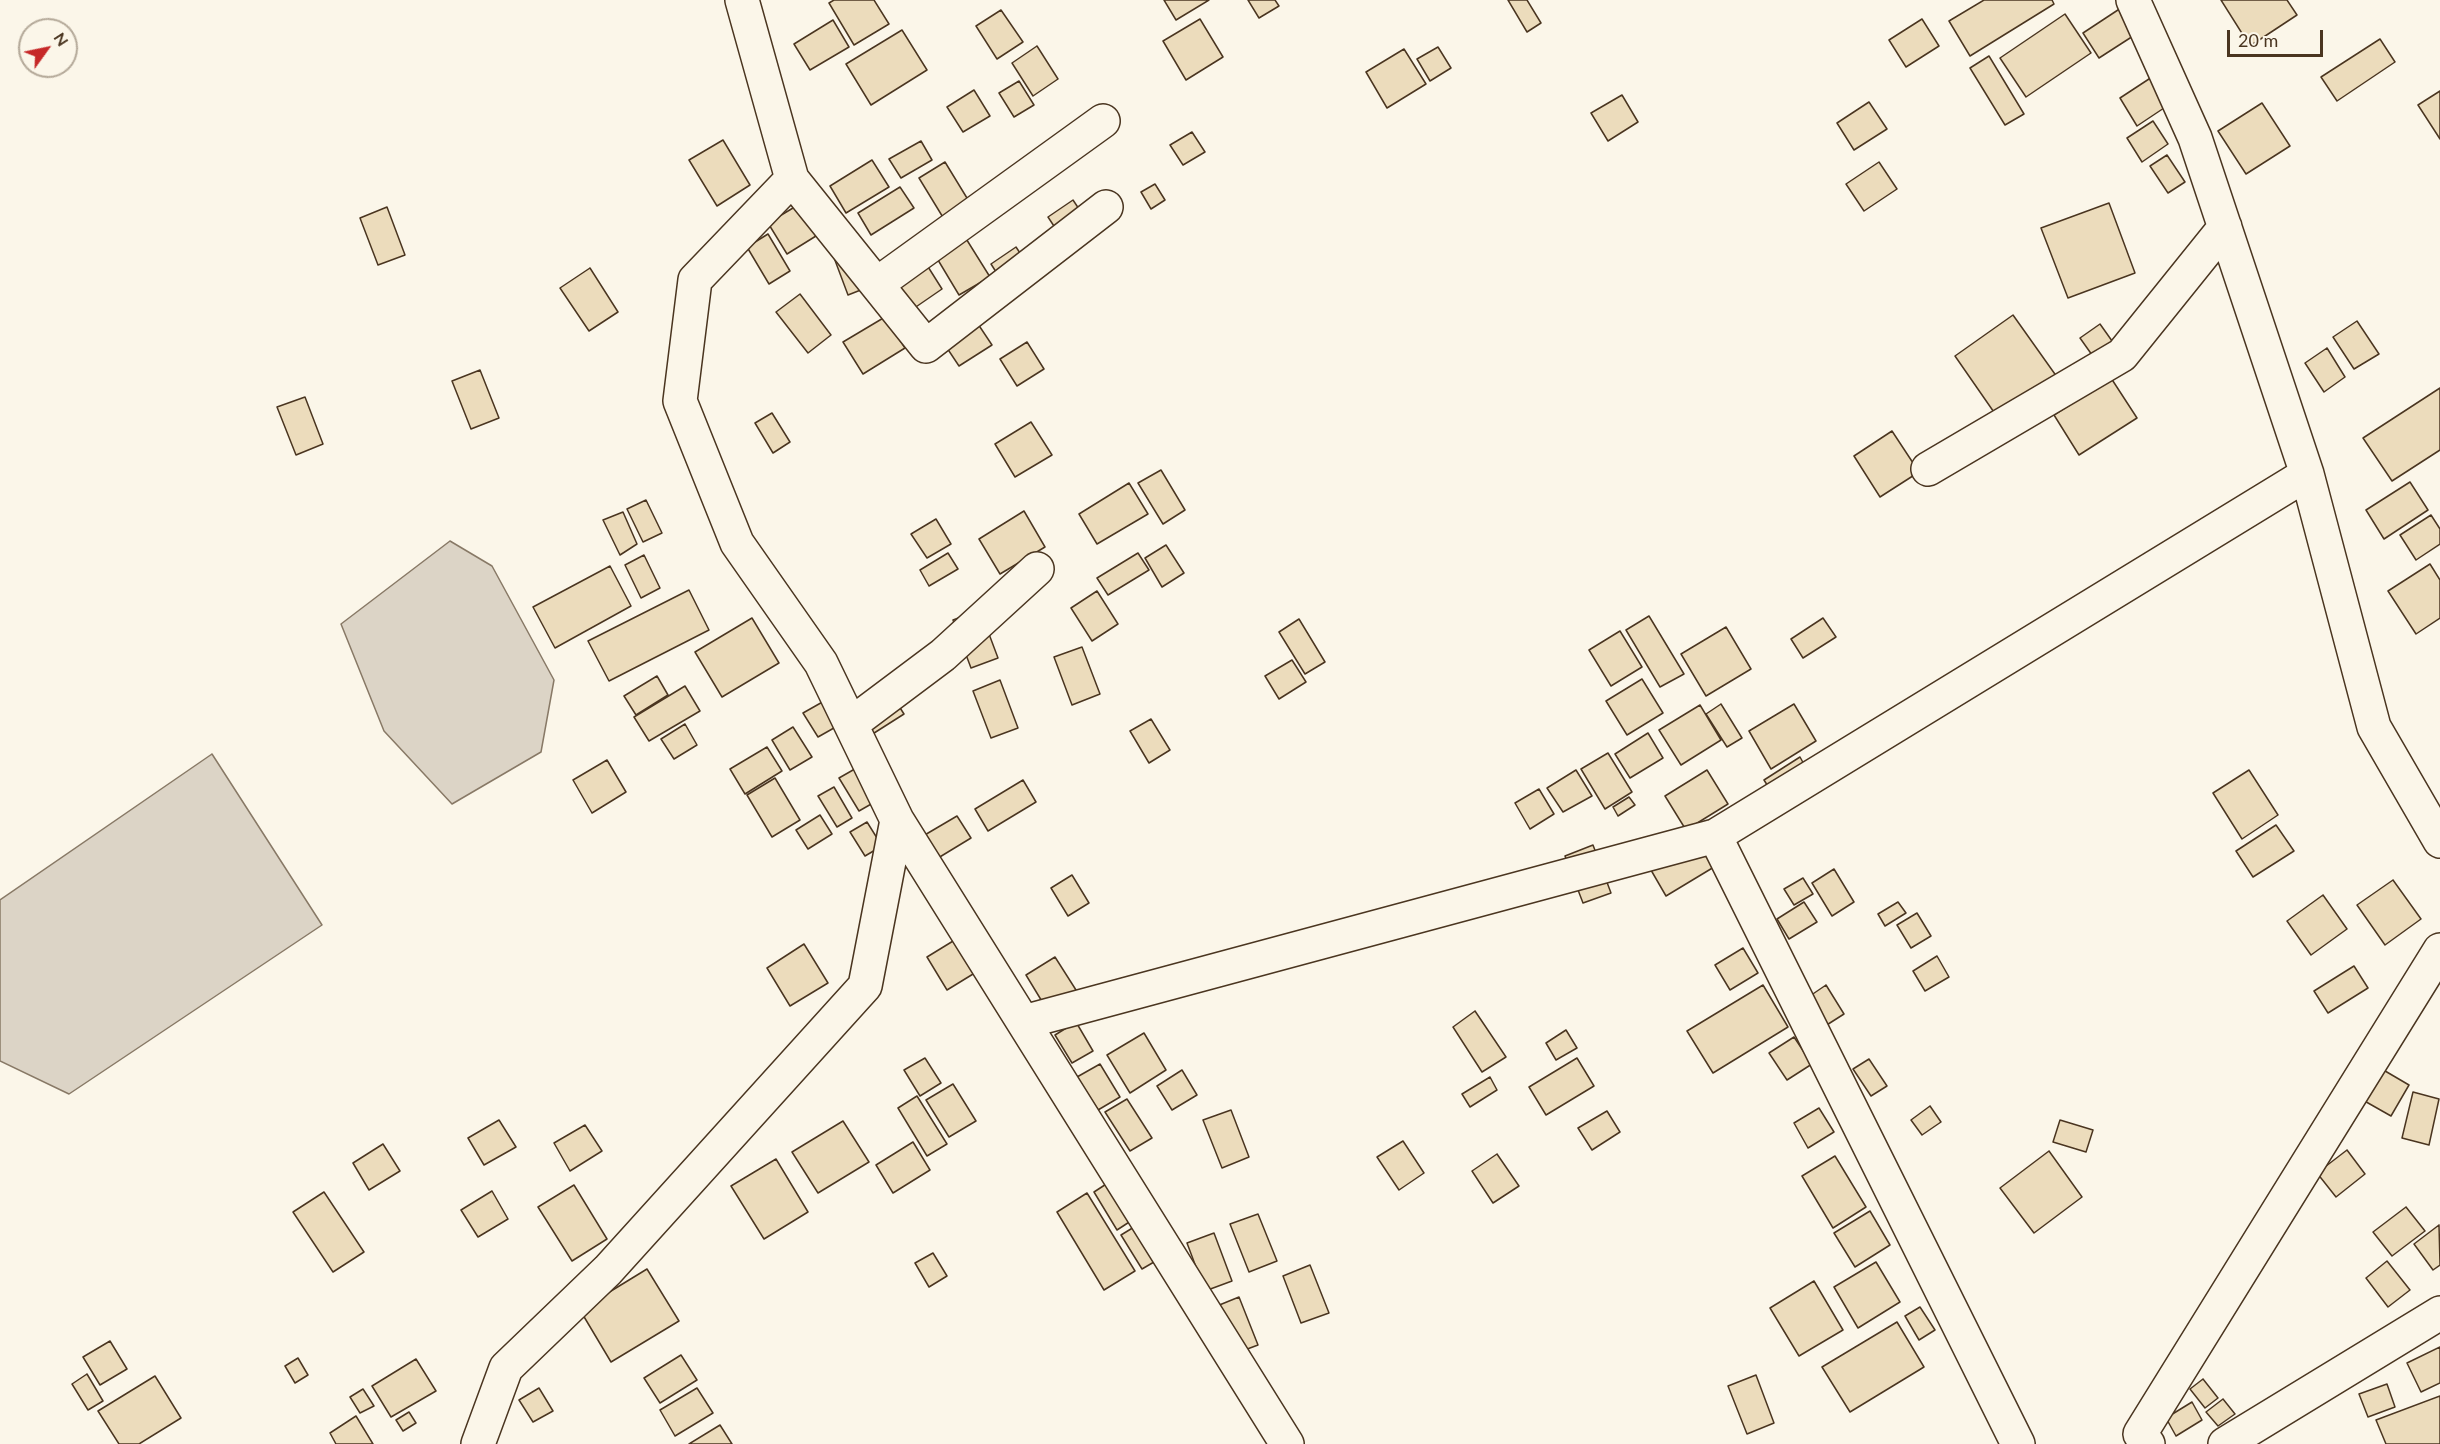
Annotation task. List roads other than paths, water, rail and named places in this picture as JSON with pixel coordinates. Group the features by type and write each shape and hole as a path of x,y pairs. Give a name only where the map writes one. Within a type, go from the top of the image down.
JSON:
{"main road":[{"path":"742,0 792,178 926,346 1106,207"},
{"path":"2133,0 2195,138 2307,474 2374,727 2440,841"},
{"path":"877,284 1103,121"},
{"path":"792,178 695,280 680,401 737,543 821,663 897,820 1287,1444"},
{"path":"1928,468 2122,355 2225,227"},
{"path":"1024,1022 1714,836 2307,474"},
{"path":"851,724 943,655 1037,569"},
{"path":"478,1444 506,1368 608,1270 865,986 897,820"},
{"path":"1714,836 2018,1444"},
{"path":"2148,1444 2139,1434 2440,951"},
{"path":"2225,1444 2440,1312"}]}
